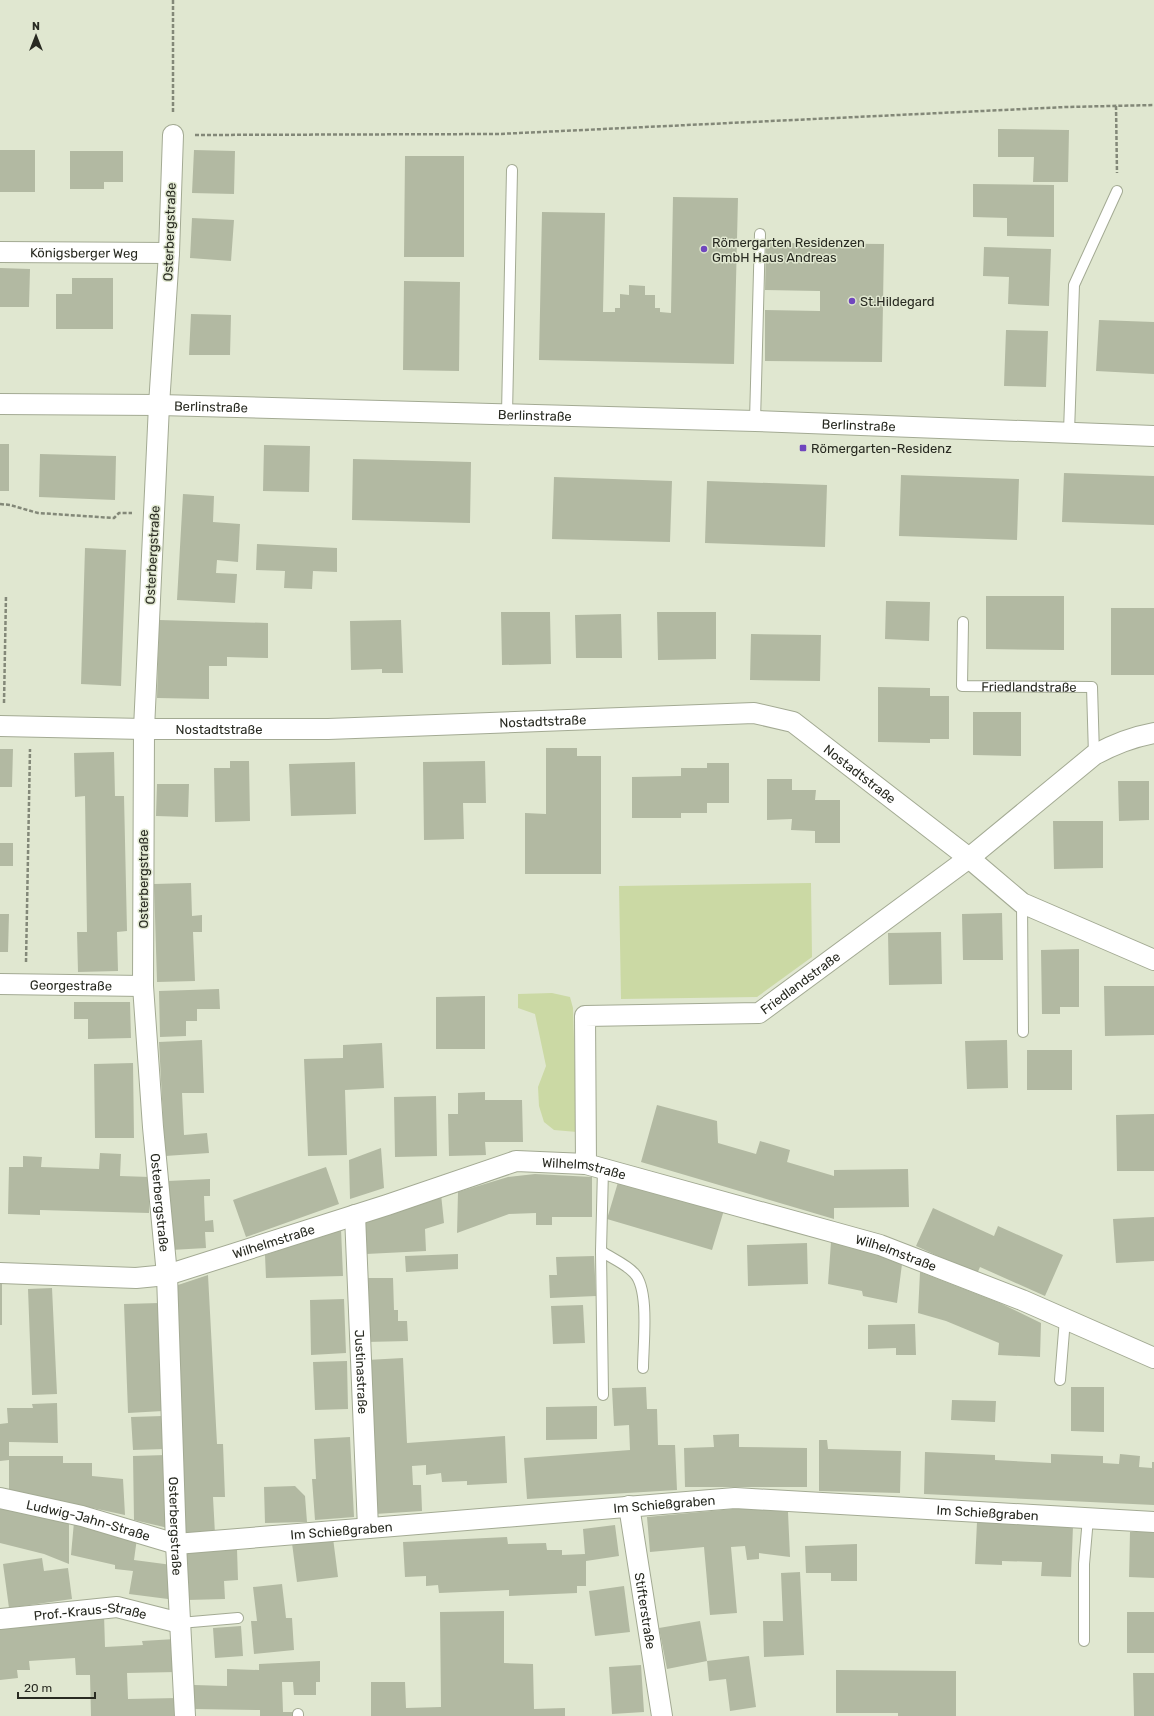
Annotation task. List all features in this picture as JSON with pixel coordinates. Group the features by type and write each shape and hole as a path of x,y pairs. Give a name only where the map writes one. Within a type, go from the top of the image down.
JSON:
{"street":[{"name":"Osterbergstraße","path":"173,135 169,254 159,404 144,729 143,986 153,1127 167,1275 176,1544 185,1716"},
{"name":"Königsberger Weg","path":"0,252 169,254"},
{"name":"Berlinstraße","path":"0,404 159,404 756,421 1154,436"},
{"name":"Nostadtstraße","path":"2,726 144,729 328,729 754,714 793,722 969,858 1022,903 1154,960"},
{"name":"Friedlandstraße","path":"594,1167 585,1016 759,1012 969,858 1094,755 1116,743 1139,735 1154,733"},
{"name":"Georgestraße","path":"0,984 143,986"},
{"name":"Wilhelmstraße","path":"0,1273 136,1278 167,1275 355,1215 516,1161 594,1167 880,1245 1022,1300 1154,1358"},
{"name":"Justinastraße","path":"355,1215 368,1528"},
{"name":"Ludwig-Jahn-Straße","path":"0,1498 82,1516 176,1544"},
{"name":"Im Schießgraben","path":"176,1544 735,1498 1154,1522"},
{"name":"Stifterstraße","path":"629,1506 662,1716"},
{"name":"Prof.-Kraus-Straße","path":"0,1619 118,1607 180,1623"}],"lane":[{"path":"507,414 512,170"},
{"path":"1069,432 1074,285 1117,191"},
{"path":"756,421 760,234"},
{"name":"Friedlandstraße","path":"963,622 962,686 1092,687 1094,755"},
{"path":"1022,903 1023,1032"},
{"path":"594,1167 600,1251 603,1395"},
{"path":"600,1251 634,1273 641,1283 644,1295 643,1368"},
{"path":"1060,1380 1065,1319"},
{"path":"1084,1641 1084,1564 1088,1518"},
{"path":"180,1623 238,1618"}],"path":[{"path":"173,0 173,135 499,134 1154,105"},
{"path":"1116,106 1117,191"},
{"path":"0,504 10,505 38,513 59,515 114,518 119,513 154,514"},
{"path":"2,726 6,595"},
{"path":"25,984 31,727"}],"green space":[{"path":"811,883 812,957 757,997 621,999 619,886"},
{"path":"552,993 570,997 573,1008 577,1132 554,1130 544,1122 539,1106 538,1087 546,1066 535,1014 518,1008 518,994"}],"building":[{"path":"998,129 1069,130 1068,182 1033,182 1034,157 998,157"},
{"path":"0,150 35,150 35,192 0,192"},
{"path":"194,150 235,151 234,194 192,193"},
{"path":"70,151 123,151 123,182 104,182 104,189 70,189"},
{"path":"405,156 464,156 464,257 404,257"},
{"path":"973,184 1054,185 1054,237 1007,236 1007,218 973,217"},
{"name":"Römergarten Residenzen GmbH Haus Andreas","path":"673,197 738,198 734,364 539,360 542,212 605,213 603,312 615,312 615,308 620,308 620,294 629,295 629,285 645,286 645,295 655,295 655,308 660,308 660,312 671,313"},
{"path":"192,218 234,220 231,261 190,258"},
{"name":"St.Hildegard","path":"766,243 884,244 882,362 765,361 765,310 820,311 820,291 765,290"},
{"path":"984,247 1051,249 1049,306 1008,304 1009,277 983,276"},
{"path":"0,268 30,269 29,307 0,307"},
{"path":"72,278 113,278 113,329 56,329 56,294 72,294"},
{"path":"404,281 460,282 459,371 403,370"},
{"path":"191,314 231,315 230,355 189,355"},
{"path":"1099,320 1154,322 1154,374 1096,371"},
{"path":"1006,330 1048,331 1046,387 1004,386"},
{"path":"0,444 9,444 9,491 0,491"},
{"path":"264,445 310,446 309,492 263,491"},
{"path":"40,454 116,456 115,500 39,497"},
{"path":"353,459 471,462 470,523 352,520"},
{"path":"1064,473 1154,476 1154,525 1062,522"},
{"path":"901,475 1019,479 1017,540 899,536"},
{"path":"554,477 672,481 670,542 552,539"},
{"path":"707,481 827,485 825,547 705,543"},
{"path":"183,494 214,496 213,522 240,524 238,562 217,560 216,573 237,574 235,603 177,600"},
{"path":"257,544 337,548 337,572 313,571 312,589 284,588 285,571 256,570"},
{"path":"85,548 126,550 121,686 81,684"},
{"path":"986,596 1064,596 1064,650 986,649"},
{"path":"886,601 930,602 929,641 885,639"},
{"path":"1111,608 1154,608 1154,675 1111,675"},
{"path":"501,612 550,612 551,664 502,665"},
{"path":"657,612 716,612 716,659 658,660"},
{"path":"621,614 622,658 576,658 575,615"},
{"path":"159,620 268,623 268,658 227,657 227,666 209,666 209,699 157,698"},
{"path":"401,620 403,673 382,673 382,669 351,670 350,621"},
{"path":"751,634 821,635 820,681 750,680"},
{"path":"878,687 930,688 930,696 949,696 949,739 930,739 930,743 878,742"},
{"path":"973,712 1021,712 1021,756 973,755"},
{"path":"546,748 577,748 577,756 601,756 601,874 525,874 525,813 546,814"},
{"path":"0,749 13,749 12,787 0,787"},
{"path":"114,752 115,796 124,796 127,931 117,932 118,971 78,972 77,932 87,932 85,796 75,797 74,753"},
{"path":"230,761 249,761 250,821 215,822 214,768 230,768"},
{"path":"485,761 486,803 463,803 464,839 424,840 423,762"},
{"path":"355,762 356,814 291,816 289,764"},
{"path":"707,763 729,763 729,803 707,803 707,813 681,813 681,818 632,818 632,777 681,776 681,768 707,768"},
{"path":"767,779 792,779 792,790 816,790 815,800 840,800 840,843 815,843 815,831 791,830 792,819 767,820"},
{"path":"1118,781 1149,781 1149,820 1119,821"},
{"path":"157,784 189,784 188,817 156,816"},
{"path":"1053,821 1103,821 1103,868 1054,869"},
{"path":"0,843 13,843 13,866 0,866"},
{"path":"191,883 192,916 202,915 202,932 193,932 195,981 157,982 154,884"},
{"path":"1002,913 1003,960 963,960 962,914"},
{"path":"0,914 9,914 8,952 0,952"},
{"path":"941,932 942,984 889,985 888,933"},
{"path":"1079,949 1079,1007 1060,1007 1060,1014 1042,1014 1041,950"},
{"path":"1104,986 1154,986 1154,1035 1105,1036"},
{"path":"219,989 220,1009 197,1009 197,1021 186,1021 186,1036 160,1037 159,991"},
{"path":"485,996 485,1049 436,1049 436,997"},
{"path":"74,1002 130,1002 131,1038 88,1039 88,1019 74,1019"},
{"path":"202,1040 204,1093 182,1093 184,1135 207,1133 209,1153 165,1156 159,1042"},
{"path":"1007,1040 1008,1088 967,1089 965,1041"},
{"path":"382,1043 384,1088 345,1090 347,1155 308,1156 304,1059 343,1058 343,1045"},
{"path":"1027,1050 1072,1050 1072,1090 1027,1090"},
{"path":"133,1063 134,1138 95,1138 94,1064"},
{"path":"485,1092 485,1100 522,1100 523,1142 485,1142 486,1155 449,1156 448,1114 458,1114 458,1093"},
{"path":"436,1096 437,1156 395,1157 394,1097"},
{"path":"657,1105 717,1121 718,1143 756,1154 760,1141 790,1150 787,1162 834,1176 834,1170 908,1169 909,1207 834,1208 834,1219 641,1162"},
{"path":"1154,1114 1154,1171 1117,1171 1116,1115"},
{"path":"381,1148 384,1188 350,1199 349,1160"},
{"path":"100,1153 121,1154 120,1176 150,1177 149,1213 40,1210 40,1215 8,1214 9,1167 23,1167 23,1156 42,1157 41,1167 99,1169"},
{"path":"326,1167 339,1204 246,1237 233,1200"},
{"path":"535,1174 592,1177 592,1217 552,1217 552,1225 536,1225 536,1213 509,1214 457,1233 458,1192 508,1177"},
{"path":"210,1179 210,1196 204,1196 205,1221 213,1220 214,1232 205,1232 206,1248 171,1250 168,1181"},
{"path":"619,1179 724,1210 712,1250 607,1219"},
{"path":"441,1194 444,1223 425,1229 426,1251 366,1254 364,1221"},
{"path":"933,1208 994,1236 998,1226 1063,1255 1045,1296 980,1267 977,1274 916,1246"},
{"path":"1154,1217 1154,1261 1116,1263 1113,1219"},
{"path":"341,1229 343,1276 266,1278 265,1255"},
{"path":"831,1242 863,1250 902,1264 897,1303 863,1296 862,1291 828,1284"},
{"path":"807,1243 808,1284 748,1286 747,1245"},
{"path":"458,1254 458,1269 406,1272 405,1256"},
{"path":"594,1256 596,1296 550,1298 549,1275 557,1275 556,1257"},
{"path":"920,1272 1000,1303 1041,1323 1040,1357 998,1355 999,1343 946,1321 918,1313"},
{"path":"208,1275 217,1444 223,1444 225,1497 213,1497 215,1534 186,1535 175,1286"},
{"path":"365,1278 393,1278 394,1310 398,1310 398,1321 407,1321 408,1341 366,1342"},
{"path":"0,1284 2,1284 2,1325 0,1325"},
{"path":"52,1288 57,1394 32,1395 28,1289"},
{"path":"344,1299 346,1353 311,1355 310,1300"},
{"path":"159,1303 163,1411 128,1413 124,1304"},
{"path":"583,1305 585,1343 553,1344 551,1306"},
{"path":"915,1324 916,1355 896,1355 896,1348 868,1349 868,1325"},
{"path":"403,1358 407,1443 505,1436 507,1483 467,1485 467,1481 442,1482 441,1473 426,1475 426,1465 412,1466 413,1485 421,1485 422,1511 375,1514 367,1360"},
{"path":"347,1361 348,1409 315,1410 313,1362"},
{"path":"646,1387 647,1409 657,1409 658,1445 675,1445 677,1490 527,1499 524,1458 630,1450 629,1425 614,1426 612,1388"},
{"path":"1071,1387 1104,1387 1104,1432 1071,1431"},
{"path":"952,1400 996,1401 995,1422 951,1420"},
{"path":"57,1403 58,1443 9,1442 9,1456 63,1456 63,1463 92,1463 92,1476 123,1479 125,1515 9,1490 9,1460 0,1461 0,1424 8,1423 7,1408 33,1408 32,1404"},
{"path":"597,1406 597,1439 546,1440 546,1407"},
{"path":"163,1416 165,1449 133,1450 131,1417"},
{"path":"739,1434 739,1447 807,1448 807,1487 685,1487 684,1448 714,1447 713,1435"},
{"path":"350,1437 354,1517 315,1520 312,1479 316,1479 314,1439"},
{"path":"819,1440 827,1440 828,1449 901,1451 900,1493 819,1491"},
{"path":"925,1452 995,1455 995,1460 1051,1463 1051,1454 1103,1456 1103,1463 1119,1464 1120,1454 1140,1456 1139,1467 1152,1468 1152,1462 1154,1462 1154,1505 924,1494"},
{"path":"166,1455 168,1528 134,1520 133,1456"},
{"path":"295,1486 305,1496 307,1522 265,1523 264,1487"},
{"path":"0,1507 69,1523 69,1564 44,1554 0,1543"},
{"path":"754,1507 788,1512 790,1557 759,1553 759,1559 747,1560 745,1546 731,1547 737,1613 710,1615 704,1547 650,1552 647,1517"},
{"path":"74,1522 137,1538 134,1560 172,1565 168,1599 129,1594 133,1571 115,1569 115,1565 71,1555"},
{"path":"977,1522 1073,1526 1071,1577 1041,1576 1042,1562 1002,1561 1002,1565 975,1564"},
{"path":"615,1525 619,1556 586,1561 586,1586 577,1586 577,1593 509,1596 509,1590 439,1593 438,1585 426,1586 426,1576 405,1577 403,1542 507,1537 508,1544 546,1543 547,1550 562,1550 562,1555 585,1554 583,1529"},
{"path":"1130,1532 1154,1532 1154,1578 1129,1577"},
{"path":"333,1538 338,1577 297,1582 292,1543"},
{"path":"857,1544 857,1581 831,1581 831,1573 806,1573 805,1546"},
{"path":"237,1549 238,1580 224,1581 225,1599 187,1600 186,1551"},
{"path":"42,1558 44,1571 68,1568 72,1599 9,1608 3,1564"},
{"path":"800,1572 804,1655 764,1657 763,1621 783,1621 781,1573"},
{"path":"282,1584 286,1618 292,1618 294,1650 254,1654 251,1621 257,1621 253,1587"},
{"path":"624,1586 630,1632 595,1636 589,1591"},
{"path":"504,1611 504,1663 533,1664 534,1709 565,1708 565,1716 371,1716 371,1682 405,1682 406,1708 441,1707 440,1612"},
{"path":"1127,1612 1154,1612 1154,1653 1127,1653"},
{"path":"104,1614 105,1647 143,1645 142,1641 175,1639 177,1672 127,1673 128,1699 178,1698 178,1716 91,1716 90,1675 76,1675 75,1658 29,1661 30,1670 17,1670 18,1678 0,1680 0,1629"},
{"path":"700,1621 707,1661 667,1669 659,1628"},
{"path":"241,1626 243,1656 215,1658 213,1628"},
{"path":"749,1656 756,1707 730,1711 726,1679 709,1681 707,1661"},
{"path":"320,1661 320,1682 316,1682 316,1695 294,1695 293,1682 282,1682 283,1712 294,1712 294,1716 260,1716 260,1710 194,1709 194,1685 227,1686 227,1669 259,1670 259,1664"},
{"path":"641,1665 644,1712 612,1714 609,1667"},
{"path":"836,1670 956,1671 956,1716 898,1716 898,1713 836,1713"},
{"path":"1133,1673 1154,1673 1154,1716 1134,1716"}],"place":[{"name":"Römergarten Residenzen GmbH Haus Andreas","path":"704,249"},
{"name":"St.Hildegard","path":"852,301"},
{"name":"Römergarten-Residenz","path":"803,448"}]}
